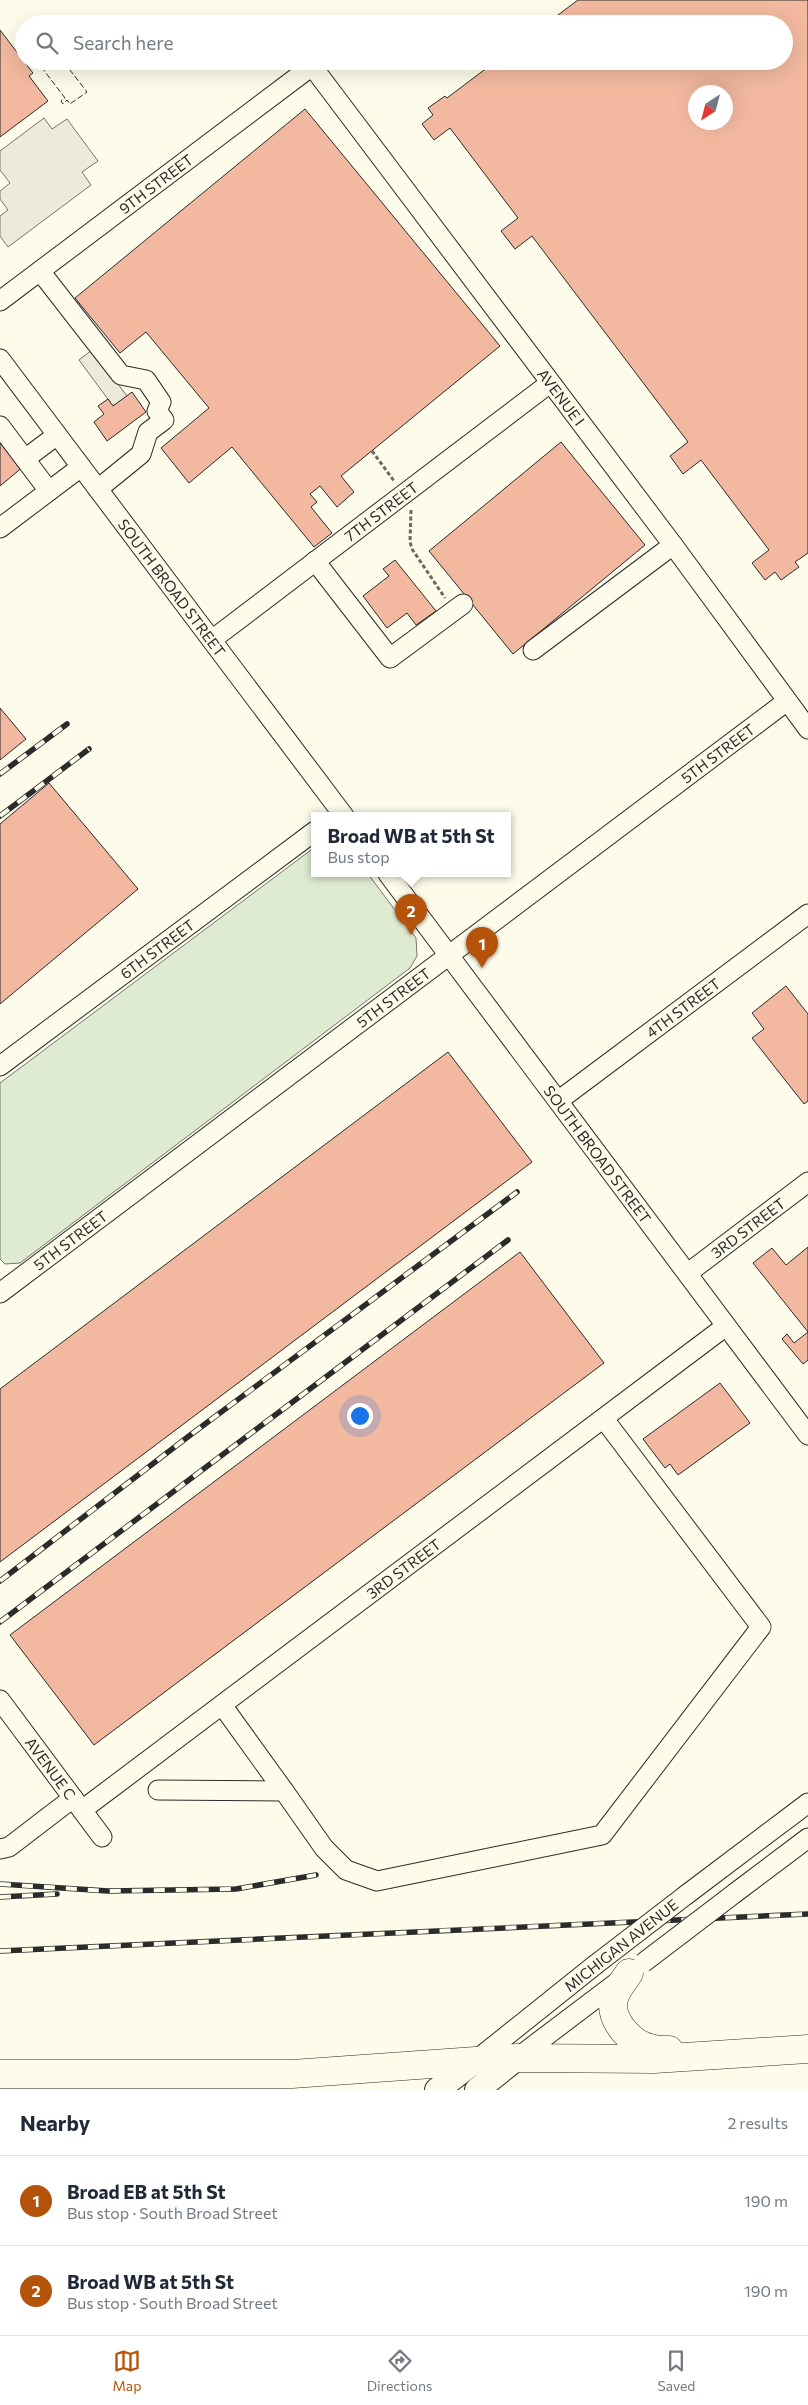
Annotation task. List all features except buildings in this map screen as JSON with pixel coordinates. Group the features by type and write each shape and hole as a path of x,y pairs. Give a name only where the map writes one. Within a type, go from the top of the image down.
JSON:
{"highway":[{"path":"636,1968 618,1989 613,2004 617,2020 624,2032 635,2042 650,2048 673,2050 808,2040"},
{"path":"0,2074 292,2074 517,2058 654,2059 808,2048"}],"main road":[{"name":"MICHIGAN AVENUE","path":"477,2090 517,2058"},
{"name":"MICHIGAN AVENUE","path":"437,2090 476,2061"}],"street":[{"name":"9TH STREET","path":"0,301 307,70"},
{"name":"AVENUE I","path":"315,70 673,545 808,729"},
{"path":"40,271 121,375 146,380 162,402 157,411 164,420 148,432 141,454 98,489"},
{"name":"SOUTH BROAD STREET","path":"0,359 213,639 338,812"},
{"name":"7TH STREET","path":"213,639 550,383"},
{"path":"0,426 49,491"},
{"path":"24,459 57,435"},
{"path":"0,528 81,467"},
{"path":"533,650 673,545"},
{"path":"315,561 390,658 459,608"},
{"name":"5TH STREET","path":"3,1284 449,954 787,700"},
{"name":"6TH STREET","path":"0,1066 311,834"},
{"name":"SOUTH BROAD STREET","path":"390,877 808,1435"},
{"name":"4TH STREET","path":"558,1101 808,914"},
{"name":"3RD STREET","path":"688,1273 808,1182"},
{"name":"3RD STREET","path":"0,1849 9,1847 78,1804 222,1705 726,1326"},
{"path":"222,1705 324,1848 346,1870 358,1876 377,1881 602,1835 761,1627 604,1419"},
{"name":"AVENUE C","path":"0,1700 102,1837"},
{"path":"158,1790 284,1791"},
{"name":"MICHIGAN AVENUE","path":"476,2061 595,1965 808,1803"},
{"name":"MICHIGAN AVENUE","path":"517,2058 808,1838"}],"path":[{"path":"372,451 402,495 412,514 410,542 412,549 459,608"}],"green space":[{"path":"311,850 311,877 370,877 416,938 417,956 410,968 20,1263 5,1264 0,1259 0,1083"}],"shaded area":[{"path":"44,118 52,129 67,119 98,161 82,172 91,185 8,247 0,236 0,216 8,210 0,199 0,191 10,183 0,170 0,151"},
{"path":"92,350 127,396 113,406 79,360"}],"railway":[{"path":"0,774 67,724"},
{"path":"0,816 89,749"},
{"path":"0,1581 189,1436 517,1192"},
{"path":"0,1622 508,1240"},
{"path":"0,1884 108,1891 236,1889 316,1875"},
{"path":"0,1897 57,1894"},
{"path":"0,1951 808,1914"}],"fence":[{"path":"44,70 65,98 61,101 63,104 67,100 70,104 87,92 70,70"}],"place":[{"name":"Broad WB at 5th St","path":"411,935"},
{"name":"Broad EB at 5th St","path":"482,968"}]}
